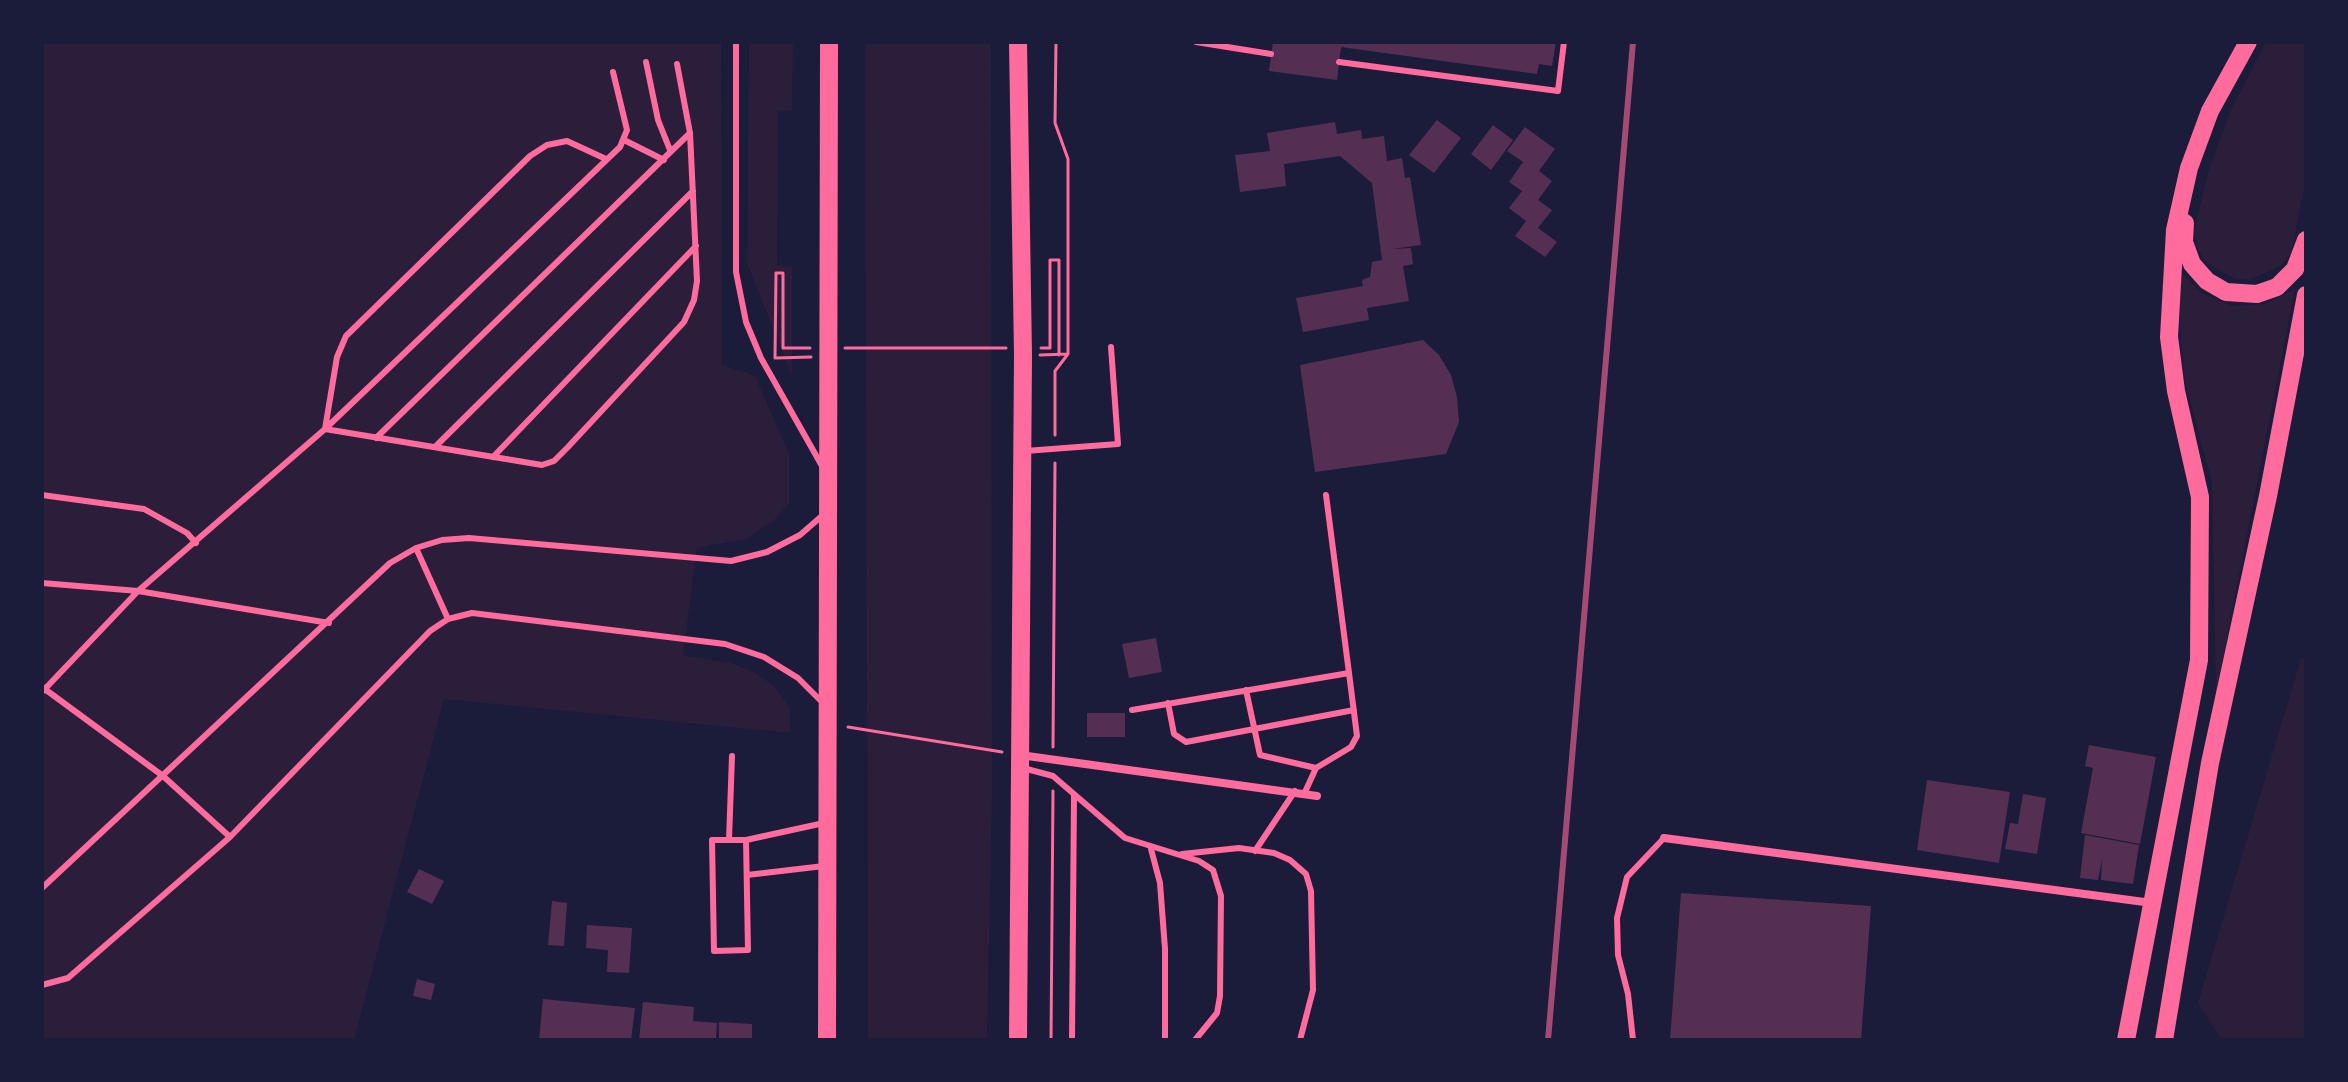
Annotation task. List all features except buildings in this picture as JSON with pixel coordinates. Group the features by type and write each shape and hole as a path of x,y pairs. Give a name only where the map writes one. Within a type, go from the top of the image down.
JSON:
{"main road":[{"path":"827,1040 828,477 821,352 829,42"},
{"path":"1018,42 1025,351 1018,1040"},
{"path":"2126,1040 2199,660 2202,605 2200,497 2176,391 2169,337 2175,230 2189,168 2210,111 2248,42"},
{"path":"2255,42 2219,114 2203,158 2184,229 2184,242 2192,264 2207,281 2226,292 2247,294 2267,291 2287,279 2295,269 2306,240"},
{"path":"2164,1040 2210,763 2268,496 2306,295"}],"street":[{"path":"1019,761 1053,759 1317,796"},
{"path":"1664,838 2153,903"}],"lane":[{"path":"736,42 736,272 746,322 761,358 828,477"},
{"path":"1196,42 1271,54"},
{"path":"1339,62 1558,91 1564,42"},
{"path":"646,62 658,120 670,150"},
{"path":"325,429 542,465 554,461 568,447 684,322 697,281 690,133 677,64"},
{"path":"230,837 163,776 43,689 138,591 325,429 624,140 627,130 613,72"},
{"path":"376,438 690,133"},
{"path":"624,140 664,160"},
{"path":"325,429 337,357 346,336 530,156 547,145 567,141 606,159"},
{"path":"435,447 693,191"},
{"path":"493,457 696,246"},
{"path":"1022,452 1118,444 1111,347"},
{"path":"42,495 144,509 187,533 196,543"},
{"path":"1255,851 1316,768 1351,747 1357,736 1326,495"},
{"path":"42,888 390,563 416,548 442,540 469,538 731,561 767,552 800,535 828,511"},
{"path":"416,548 448,619"},
{"path":"42,583 138,591 329,623"},
{"path":"42,985 68,978 230,837 430,631 448,619 472,613 725,644 764,657 798,678 828,716"},
{"path":"1132,710 1349,673"},
{"path":"1246,690 1260,755 1316,768"},
{"path":"1168,703 1174,734 1186,742 1354,710"},
{"path":"729,840 732,756"},
{"path":"1019,761 1053,776 1125,838 1151,849 1199,861 1213,870 1221,896 1217,1013 1195,1040"},
{"path":"1072,1040 1074,796"},
{"path":"746,840 748,950 714,951 712,840 746,840 828,823"},
{"path":"1633,1040 1628,994 1618,955 1617,918 1627,877 1664,838"},
{"path":"1176,855 1239,848 1290,860 1306,874 1311,891 1313,990 1300,1040"},
{"path":"1151,849 1160,883 1165,949 1165,1040"},
{"path":"747,875 828,866"}],"path":[{"path":"1053,759 1055,371 1068,354 1068,159 1055,123 1056,42"},
{"path":"1025,351 1050,348 1050,260 1059,260 1059,355"},
{"path":"776,273 783,273 783,348 821,352 775,358 776,273"},
{"path":"846,348 1068,354"},
{"path":"828,716 1019,761"},
{"path":"1051,1040 1053,776"}],"shaded area":[{"path":"42,42 721,42 722,365 755,376 789,454 789,504 774,520 747,539 697,548 683,655 731,663 754,672 773,685 790,708 790,733 444,699 354,1040 42,1040"},
{"path":"749,42 793,42 792,110 778,112 777,265 792,267 792,376 747,263"},
{"path":"865,42 991,42 992,792 987,1040 868,1040"},
{"path":"2266,42 2306,42 2306,178 2291,253 2280,266 2250,280 2234,278 2206,263 2197,247 2194,231 2208,172 2230,112"},
{"path":"2180,270 2201,293 2233,306 2265,304 2295,289 2216,693 2212,482 2185,382 2180,327"},
{"path":"2301,658 2306,659 2306,1040 2222,1040 2198,1003"}],"railway":[{"path":"1548,1040 1633,42"}]}
